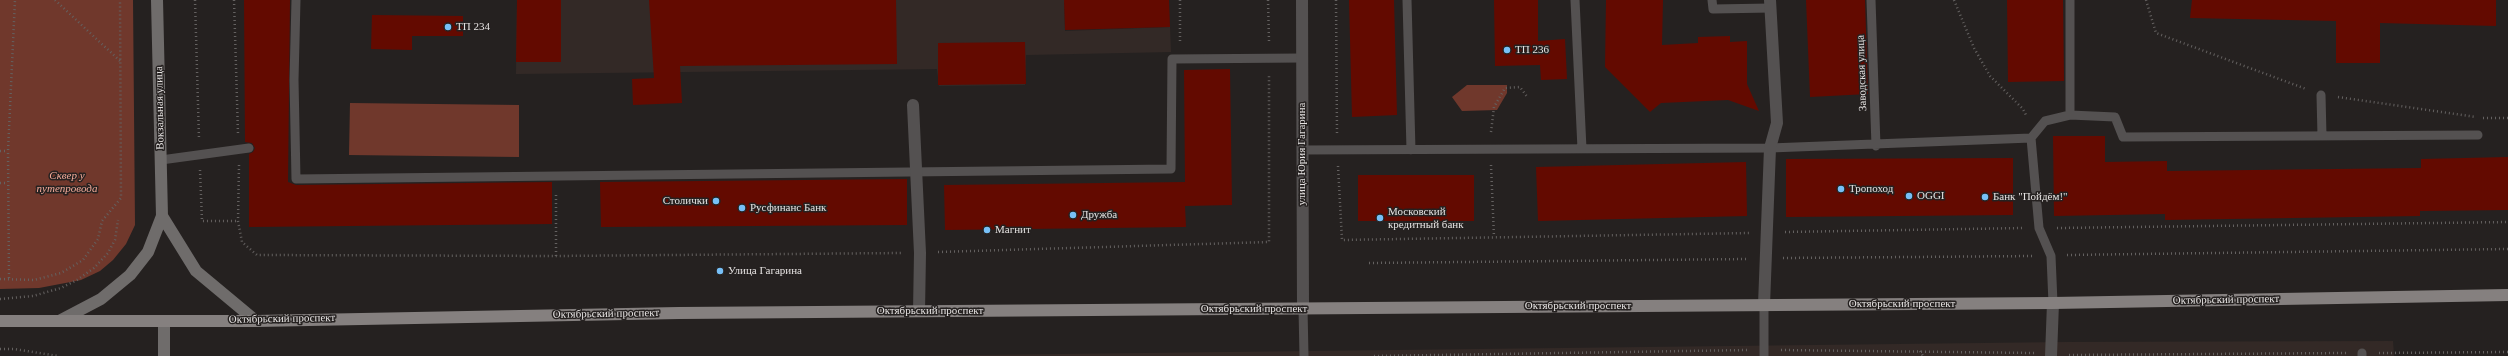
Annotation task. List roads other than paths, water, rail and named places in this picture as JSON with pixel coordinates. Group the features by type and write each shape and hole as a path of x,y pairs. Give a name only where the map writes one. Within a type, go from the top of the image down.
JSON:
{"main road":[{"name":"Вокзальная улица","path":"61,320 101,299 130,275 148,252 162,216 157,0"},
{"path":"162,216 196,271 256,320"},
{"name":"Октябрьский проспект","path":"0,321 256,320 919,311 2053,303 2508,296"},
{"path":"164,321 164,356"}],"street":[{"name":"улица Юрия Гагарина","path":"1302,0 1303,308"},
{"path":"1764,305 1770,148 1777,123 1771,4"},
{"path":"913,105 920,253 919,311"},
{"path":"2051,355 2053,303"}],"lane":[{"path":"296,0 296,179 1171,169 1172,58 1302,58"},
{"path":"1407,0 1411,150"},
{"path":"1575,0 1582,149"},
{"path":"1712,0 1712,9 1771,4"},
{"name":"Заводская улица","path":"1871,0 1876,146"},
{"path":"2070,0 2070,116"},
{"path":"2321,95 2322,136"},
{"path":"2053,303 2051,256 2039,228 2033,135 2045,121 2070,116 2115,117 2123,137 2478,135"},
{"path":"1302,150 1770,148 1876,146 2033,135"},
{"path":"161,160 249,148"},
{"path":"288,148 296,158"},
{"path":"1764,305 1764,353"},
{"path":"1303,308 1304,356"}],"place":[{"name":"ТП 234","path":"448,27"},
{"name":"ТП 236","path":"1507,50"},
{"name":"Тропоход","path":"1841,189"},
{"name":"OGGI","path":"1909,196"},
{"name":"Банк \"Пойдём!\"","path":"1985,197"},
{"name":"Столички","path":"716,201"},
{"name":"Русфинанс Банк","path":"742,208"},
{"name":"Дружба","path":"1073,215"},
{"name":"Московский кредитный банк","path":"1380,218"},
{"name":"Магнит","path":"987,230"},
{"name":"Улица Гагарина","path":"720,271"}],"park label":[{"name":"Сквер у путепровода","path":"67,182"}]}
